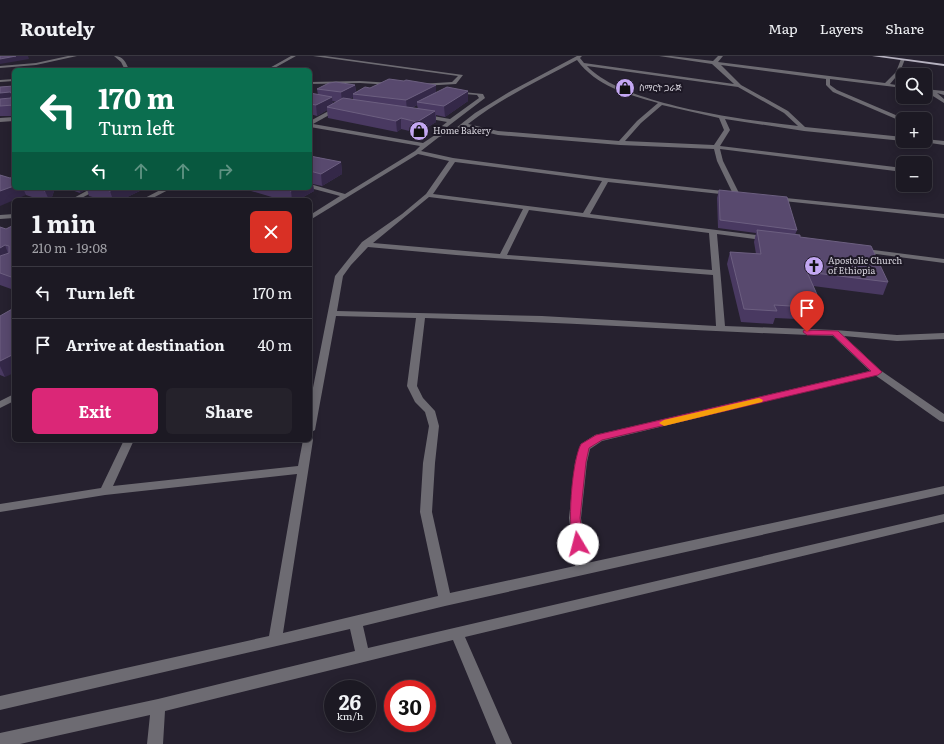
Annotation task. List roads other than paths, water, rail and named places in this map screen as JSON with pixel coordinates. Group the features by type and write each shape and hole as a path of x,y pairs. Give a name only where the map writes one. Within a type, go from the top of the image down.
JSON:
{"main road":[{"path":"874,56 944,61"},
{"path":"903,58 944,65"}],"street":[{"path":"0,67 36,64 75,56"},
{"path":"116,56 123,60 126,68"},
{"path":"272,68 294,56"},
{"path":"315,56 461,75 454,83 415,85"},
{"path":"661,56 896,86"},
{"path":"714,63 720,56"},
{"path":"312,217 416,152 424,145 445,133 458,129 477,114 513,92 579,57 582,64 597,78 621,90 660,103 721,116 804,129 896,138"},
{"path":"886,85 898,72 903,58"},
{"path":"714,63 739,86 786,112 804,129"},
{"path":"582,64 739,86"},
{"path":"828,77 828,85 835,91 896,117"},
{"path":"0,81 12,80"},
{"path":"312,83 360,82 401,84"},
{"path":"445,133 442,129 450,121 482,98 481,95 478,94 449,92"},
{"path":"932,92 944,93"},
{"path":"932,94 944,101"},
{"path":"620,143 639,122 660,103"},
{"path":"312,123 343,106 330,104"},
{"path":"415,115 450,121"},
{"path":"721,116 727,130 716,147 720,161 737,194"},
{"path":"0,120 12,119"},
{"path":"312,124 424,145"},
{"path":"464,125 498,133 620,143 716,147 896,169"},
{"path":"932,142 944,143"},
{"path":"416,152 453,160 606,180 744,195"},
{"path":"312,419 339,276 348,261 365,244 428,195 453,160"},
{"path":"586,216 606,180"},
{"path":"312,187 346,196"},
{"path":"77,198 93,190"},
{"path":"148,198 165,190"},
{"path":"428,195 774,240"},
{"path":"766,198 944,216"},
{"path":"503,256 527,208"},
{"path":"0,217 12,216"},
{"path":"712,233 721,330"},
{"path":"365,244 716,273"},
{"path":"850,249 944,261"},
{"path":"331,312 542,320 721,330 835,333 897,338 944,336"},
{"path":"421,316 412,386 419,400 430,411 434,426 429,463 426,512 445,600"},
{"path":"835,333 878,372 944,419"},
{"path":"582,570 575,518 581,462 585,447 599,438 878,372"},
{"path":"0,405 12,398"},
{"path":"105,491 128,442"},
{"path":"276,641 308,442"},
{"path":"0,508 105,491 303,469"},
{"path":"0,703 276,641 445,600 944,490"},
{"path":"0,741 158,706 363,655 944,518"},
{"path":"355,622 363,655"},
{"path":"457,633 471,668 491,708 504,744"},
{"path":"156,744 158,706"}],"place":[{"name":"ስማርት ጋራጅ","path":"625,88"},
{"name":"Home Bakery","path":"419,131"},
{"name":"Apostolic Church of Ethiopia","path":"814,266"}]}
